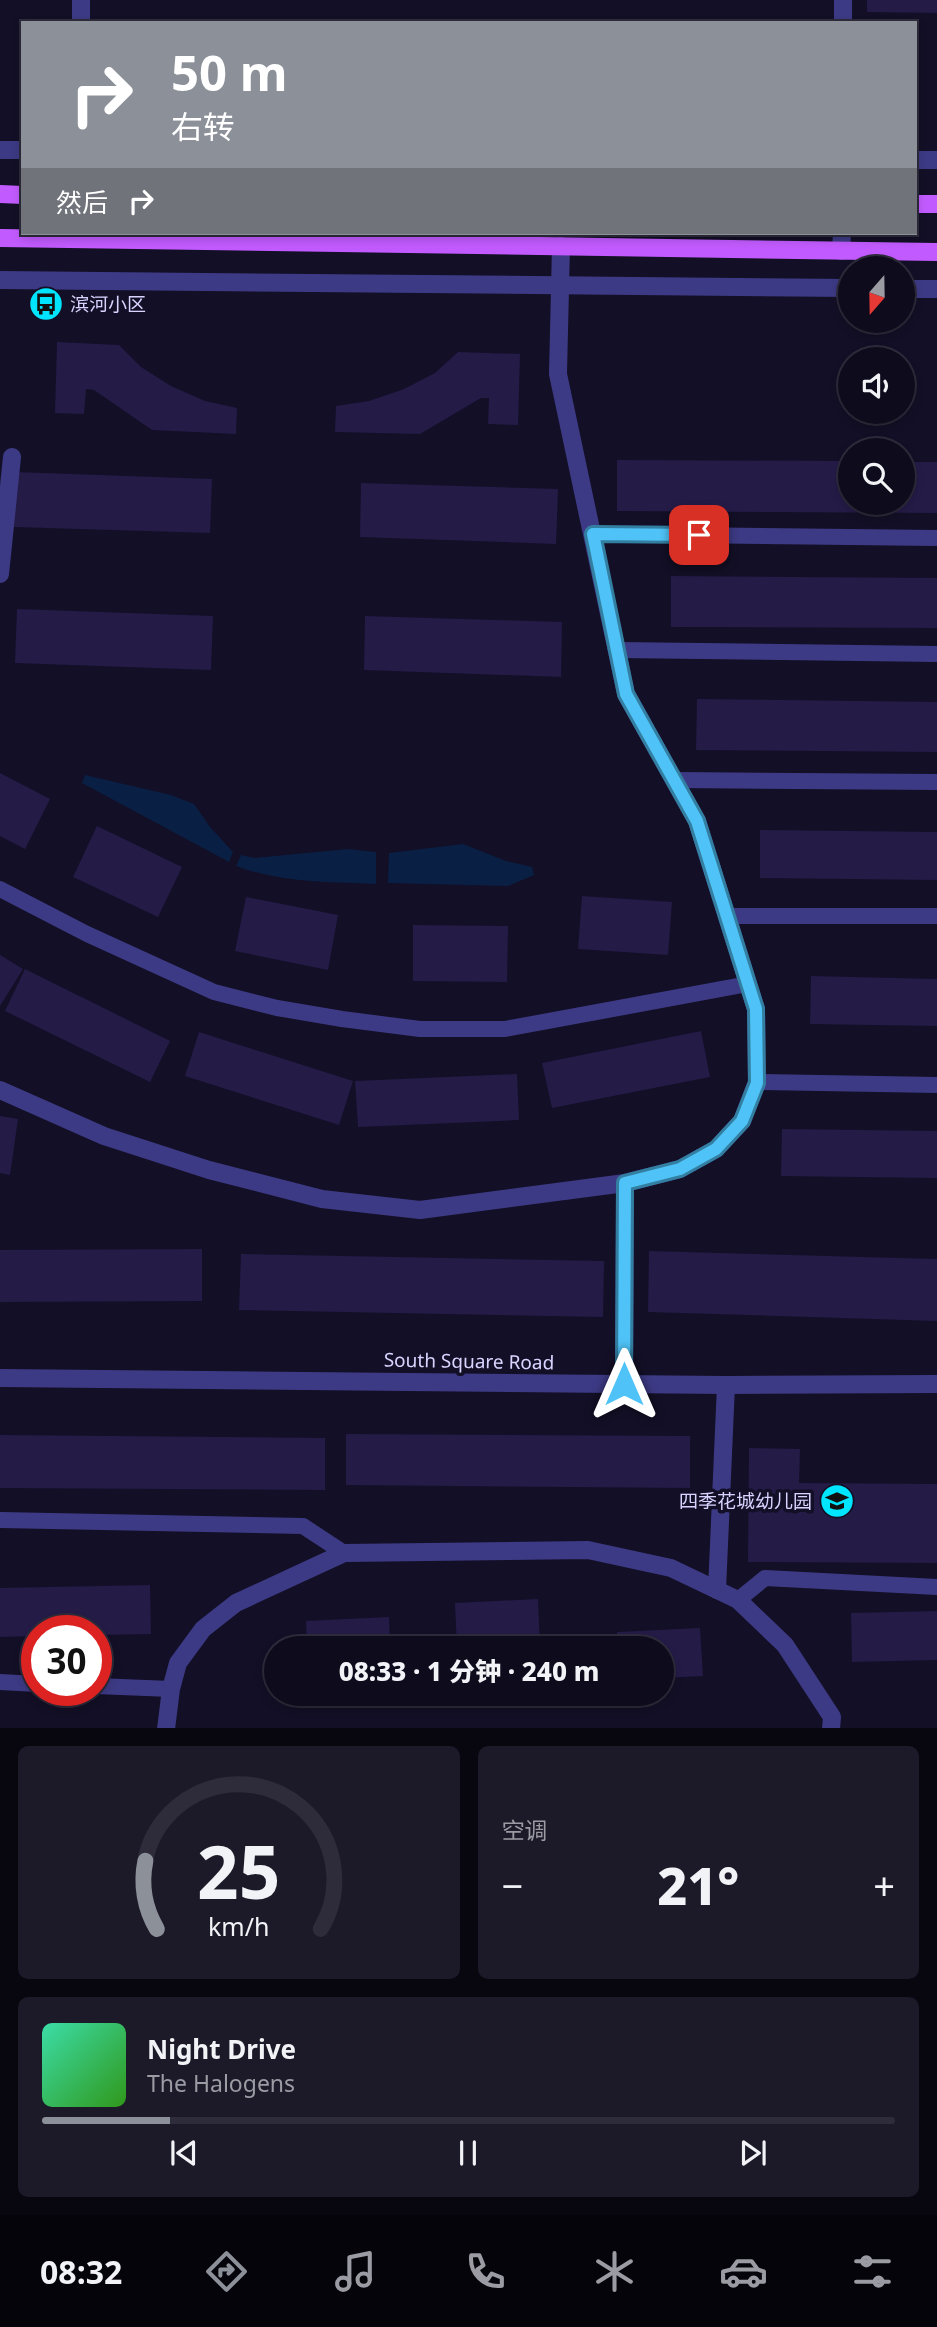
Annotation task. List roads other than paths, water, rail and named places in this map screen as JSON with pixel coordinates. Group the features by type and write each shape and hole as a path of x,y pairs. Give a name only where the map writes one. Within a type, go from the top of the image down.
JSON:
{"main road":[{"path":"0,194 21,195"},
{"path":"917,204 937,204"},
{"path":"0,238 561,246 841,242 937,252"}],"street":[{"path":"81,0 81,21"},
{"path":"843,0 843,21"},
{"path":"0,150 21,150"},
{"path":"917,160 937,160"},
{"path":"0,1090 104,1136 209,1170 322,1199 420,1210 625,1183 680,1169 716,1149 742,1121 757,1083 756,1009 697,821 626,694 558,374 561,246"},
{"path":"0,280 838,288"},
{"path":"915,289 937,289"},
{"path":"0,574 12,457"},
{"path":"624,1384 625,1183"},
{"name":"South Square Road","path":"0,1378 726,1385 937,1384"},
{"path":"717,1590 726,1385"},
{"path":"166,1728 170,1689 178,1663 203,1629 236,1604 344,1553 588,1550 671,1568 738,1600 785,1645 832,1717 831,1728"}],"lane":[{"path":"593,534 937,538"},
{"path":"617,650 937,654"},
{"path":"674,780 937,782"},
{"path":"0,889 140,959 214,992 277,1008 342,1019 419,1028 505,1029 748,984"},
{"path":"726,916 937,916"},
{"path":"757,1083 937,1084"},
{"path":"0,1520 303,1526 344,1553"},
{"path":"738,1600 765,1578 937,1587"},
{"path":"0,1682 21,1683"},
{"path":"112,1687 170,1689"}],"water":[{"path":"85,775 171,795 194,804 233,852 229,862 82,783"},
{"path":"463,844 506,861 532,867 534,875 508,886 388,883 389,853"},
{"path":"348,849 376,852 376,884 287,879 236,866 241,855 254,858"}],"place":[{"name":"滨河小区","path":"46,304"},
{"name":"四季花城幼儿园","path":"837,1501"}]}
